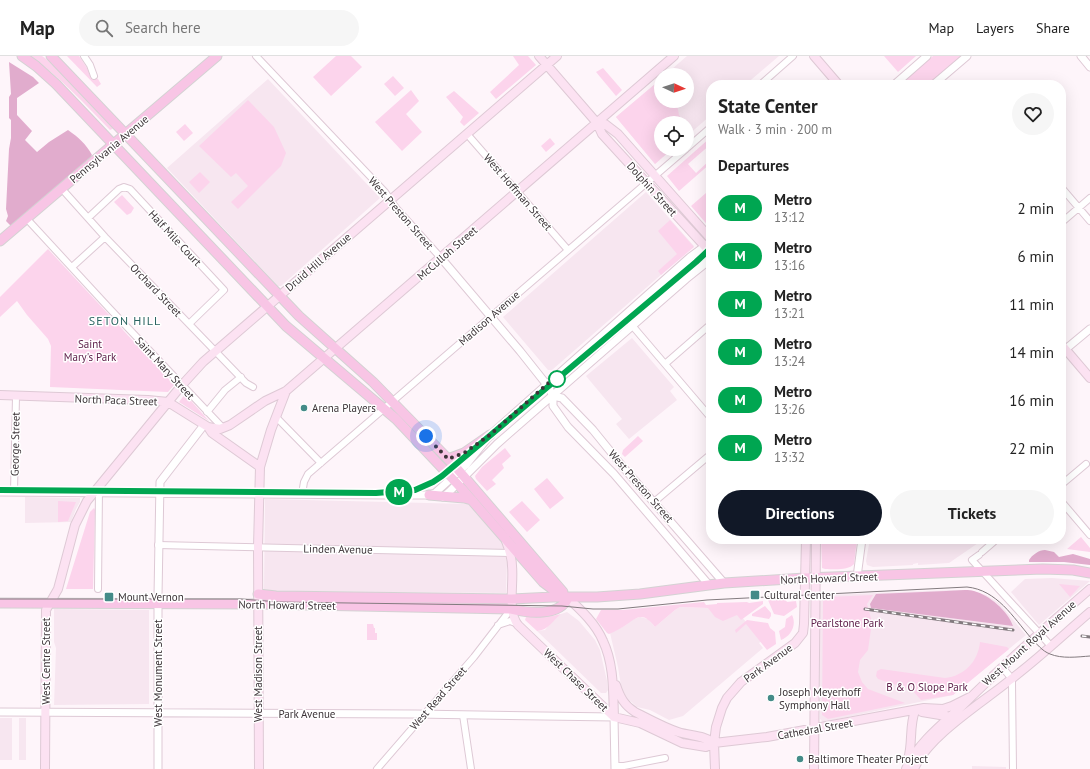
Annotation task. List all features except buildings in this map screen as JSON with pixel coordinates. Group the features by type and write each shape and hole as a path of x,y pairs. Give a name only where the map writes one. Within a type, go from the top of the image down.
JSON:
{"main road":[{"path":"22,56 56,84 286,326 324,360 384,409 455,481 502,534 514,553 543,582 568,598"},
{"path":"51,56 69,73 304,320 393,401 462,474 568,598 592,623 604,641 610,660 614,717"},
{"path":"56,56 69,73"},
{"name":"Pennsylvania Avenue","path":"0,241 217,56"},
{"name":"Dolphin Street","path":"540,56 597,123 602,134 647,182 706,239"},
{"name":"Druid Hill Avenue","path":"98,491 168,402 203,362 557,56"},
{"name":"McCulloh Street","path":"223,428 230,425 265,401 286,391 324,360 674,56"},
{"path":"814,56 835,80"},
{"name":"Dolphin Street","path":"597,123 605,124 614,130 655,176 706,238"},
{"path":"1066,352 1090,378"},
{"name":"West Madison Street","path":"259,769 258,494 260,467 286,391"},
{"name":"North Paca Street","path":"0,395 168,402 206,426 212,434 260,467"},
{"path":"206,426 216,429 223,428"},
{"path":"448,459 464,453 490,435"},
{"name":"West Centre Street","path":"45,769 46,610 58,589 79,514 87,501 98,491"},
{"path":"429,495 472,500"},
{"path":"805,578 806,544"},
{"path":"814,769 816,544"},
{"path":"511,609 512,567 514,553"},
{"name":"North Howard Street","path":"258,599 276,596 512,599 553,597 568,598 640,594 724,583 805,578 1043,569 1090,573"},
{"name":"Park Avenue","path":"715,769 714,743 718,718 722,708 732,692 748,676 795,643 803,633 805,578"},
{"name":"West Mount Royal Avenue","path":"906,769 911,759 923,743 970,697 1039,633 1090,589"},
{"name":"North Howard Street","path":"0,603 158,604 258,599 511,609 544,612 562,606 568,598"},
{"name":"West Chase Street","path":"511,609 514,619 518,625 614,717"},
{"name":"West Mount Royal Avenue","path":"914,769 921,756 931,743 1012,679 1090,612"},
{"path":"612,675 620,698 629,708 677,732 707,738 714,743"},
{"name":"Cathedral Street","path":"614,717 640,723 672,740 706,747 714,743 750,740 915,711 924,708 943,709 970,697"},
{"path":"906,769 911,746 912,718 915,711"},
{"name":"Cathedral Street","path":"915,711 949,718 964,716"}],"street":[{"path":"84,56 90,65 94,76"},
{"name":"West Preston Street","path":"256,56 385,192 491,317 546,385 553,396 553,406 568,427 614,474 709,585"},
{"path":"766,80 793,56"},
{"path":"900,80 928,56"},
{"path":"939,80 967,56"},
{"path":"1081,56 1090,67"},
{"name":"Madison Avenue","path":"694,141 706,131"},
{"name":"West Hoffman Street","path":"467,134 568,250"},
{"name":"Madison Avenue","path":"302,494 306,478 321,464 677,156"},
{"name":"Half Mile Court","path":"89,218 119,189 124,187 130,189 224,290 189,324"},
{"name":"Orchard Street","path":"62,189 189,324 241,377 253,387"},
{"path":"1066,193 1090,221"},
{"path":"1066,219 1090,198"},
{"name":"Saint Mary Street","path":"27,218 223,428"},
{"path":"72,267 106,237"},
{"path":"462,474 490,435 706,244"},
{"path":"443,497 462,474 706,263"},
{"path":"624,316 706,412"},
{"path":"665,364 706,328"},
{"path":"1066,347 1090,329"},
{"path":"207,412 225,390 241,377"},
{"name":"George Street","path":"14,492 16,396"},
{"name":"West Preston Street","path":"553,396 562,398 579,415 724,583"},
{"path":"276,418 321,464"},
{"name":"West Monument Street","path":"158,769 158,545 160,482 206,426"},
{"path":"654,502 706,458"},
{"path":"1066,481 1086,464"},
{"path":"0,492 98,491 159,493 429,495 455,481"},
{"path":"98,491 98,589"},
{"path":"1066,507 1090,535"},
{"path":"857,577 861,544"},
{"path":"991,544 972,560 1050,645"},
{"name":"Linden Avenue","path":"158,545 514,553"},
{"name":"West Read Street","path":"377,769 474,657 511,609"},
{"name":"West Chase Street","path":"497,626 510,621 518,625"},
{"path":"1002,667 1012,679 1013,769"},
{"name":"Park Avenue","path":"0,712 425,714 614,717"},
{"path":"462,715 471,769"},
{"name":"West Chase Street","path":"614,717 615,767"},
{"path":"615,767 665,758"}],"shaded area":[{"path":"687,56 779,56 751,80 706,80 706,119 694,130 694,116 654,116 654,156 664,156 655,164 616,117 654,85 654,108 694,108 694,68 673,68"},
{"path":"9,62 33,77 39,83 17,98 17,115 32,131 25,140 37,152 49,142 68,130 82,141 92,155 83,170 11,226 6,221 8,216 6,209 9,149 11,138 11,120 9,118 9,97 11,94"},
{"path":"268,79 380,198 281,286 278,286 167,168"},
{"path":"646,192 694,246 552,370 548,370 503,317"},
{"path":"632,338 674,387 670,391 677,400 629,439 616,424 622,419 586,376"},
{"path":"25,497 80,498 80,502 71,522 25,523"},
{"path":"265,499 468,504 502,542 507,562 506,593 264,591"},
{"path":"869,544 977,544 949,563 918,565 918,563 913,565 873,567 867,565 866,561"},
{"path":"1045,550 1054,552 1059,557 1073,554 1090,559 1090,565 1064,562 1029,562 1034,555"},
{"path":"1052,578 1090,581 1039,625 1011,592 1025,579"},
{"path":"969,590 986,595 999,603 1026,635 953,695 823,722 820,719 820,600 822,597 828,595"},
{"path":"971,590 980,593 992,600 1007,615 1013,626 871,608 870,604 876,594"},
{"path":"680,607 709,608 736,613 741,616 762,641 759,643 763,648 683,716 669,720 650,710 637,707 626,697 621,686 610,633 626,625 631,620 640,617 648,619 655,627"},
{"path":"54,609 149,610 149,704 54,705 56,648 54,642"},
{"path":"567,612 579,621 595,640 600,650 607,681 608,690 606,693 601,693 537,631 545,630 554,619"},
{"path":"0,718 12,718 12,760 0,760"},
{"path":"19,718 26,718 26,760 19,760"},
{"path":"972,766 1006,767 1006,769 972,769"}],"green space":[{"path":"30,56 42,56 45,58 65,76 114,128 110,130 62,82"},
{"path":"67,56 79,56 87,68 91,78 98,79 101,84 97,87"},
{"path":"336,56 351,56 362,67 331,96 313,77"},
{"path":"513,56 528,56 536,65 496,99 490,92 519,65"},
{"path":"884,56 916,56 898,72"},
{"path":"933,56 962,56 934,80 904,80"},
{"path":"603,68 622,90 616,96 596,72"},
{"path":"393,76 404,88 395,96 384,84"},
{"path":"654,85 654,108 678,108 680,116 654,116 654,156 664,156 655,164 616,117"},
{"path":"411,90 419,101 406,114 422,132 402,151 375,122"},
{"path":"454,91 479,113 464,126 460,122 463,117 446,97"},
{"path":"248,100 274,127 286,153 281,166 238,209 231,202 248,186 236,173 231,177 199,146"},
{"path":"185,124 193,133 184,141 176,132"},
{"path":"550,138 555,144 546,152 541,146"},
{"path":"706,141 706,148 688,164 696,173 706,164 706,167 679,191 667,176 690,156 694,156 694,152"},
{"path":"200,172 210,182 199,193 189,182"},
{"path":"706,193 706,223 691,206"},
{"path":"122,195 134,208 131,213 127,215 114,202"},
{"path":"670,220 694,247 661,275 658,271 677,254 658,231"},
{"name":"Saint Mary's Park","path":"48,249 174,385 168,392 50,387 51,346 48,339 17,301 0,317 0,297"},
{"path":"185,394 209,421 179,402"},
{"path":"638,436 643,441 625,457 622,454 623,450"},
{"path":"505,448 511,456 502,464 504,468 492,480 496,484 487,491 475,476 482,467"},
{"path":"547,478 564,498 550,509 534,489"},
{"path":"58,501 76,502 68,521 58,522"},
{"path":"522,501 540,520 527,532 509,512"},
{"path":"94,508 93,589 66,589 90,512"},
{"path":"1081,537 1090,548 1090,552 1067,549"},
{"path":"821,544 856,544 854,564 844,569 822,568"},
{"path":"1059,584 1080,586 1070,597"},
{"name":"Pearlstone Park","path":"873,595 867,604 872,622 868,650 860,660 858,672 862,682 868,689 905,703 828,719 822,715 823,601 829,597"},
{"path":"785,599 787,602 796,601 797,607 784,616 774,614 768,600"},
{"path":"763,601 763,604 741,620 737,615 723,621 715,617 708,608 680,607 655,627 648,619 641,617 634,619 609,634 596,619 601,610 623,610 704,602 706,605 717,603 749,603"},
{"path":"765,606 771,613 769,619 752,616 752,614"},
{"path":"561,614 545,629 537,631 525,620 526,617 552,616"},
{"path":"792,615 794,623 792,630 788,636 781,640 779,631 785,627 786,619"},
{"path":"747,620 768,623 770,628 775,632 776,644 767,650 746,624 736,633 735,630"},
{"path":"367,624 373,624 375,633 377,633 377,640 367,640"},
{"name":"B & O Slope Park","path":"980,642 1007,647 1009,649 953,695 921,700 912,690 878,679 876,676 877,671 881,669 945,678 952,677 964,671 973,662 979,649"}],"tram line":[{"path":"0,599 241,599 279,602 562,606 593,609 618,609 707,600 967,587 978,589 996,599 1011,613 1031,638 1047,653 1065,657 1090,656"}],"railway":[{"path":"865,609 1013,630"},
{"path":"1082,636 1090,637"}],"metro line":[{"name":"M","path":"0,490 376,493 411,491 421,488 442,476 476,448 706,253"}],"place":[{"name":"Arena Players","path":"304,408"},
{"name":"Cultural Center","path":"755,595"},
{"name":"Mount Vernon","path":"109,597"},
{"name":"Joseph Meyerhoff Symphony Hall","path":"771,698"},
{"name":"Baltimore Theater Project","path":"800,759"}],"district":[{"name":"SETON HILL","path":"125,320"}],"route":[{"path":"426,436 448,459 460,455 490,435 553,379 557,379"}]}
